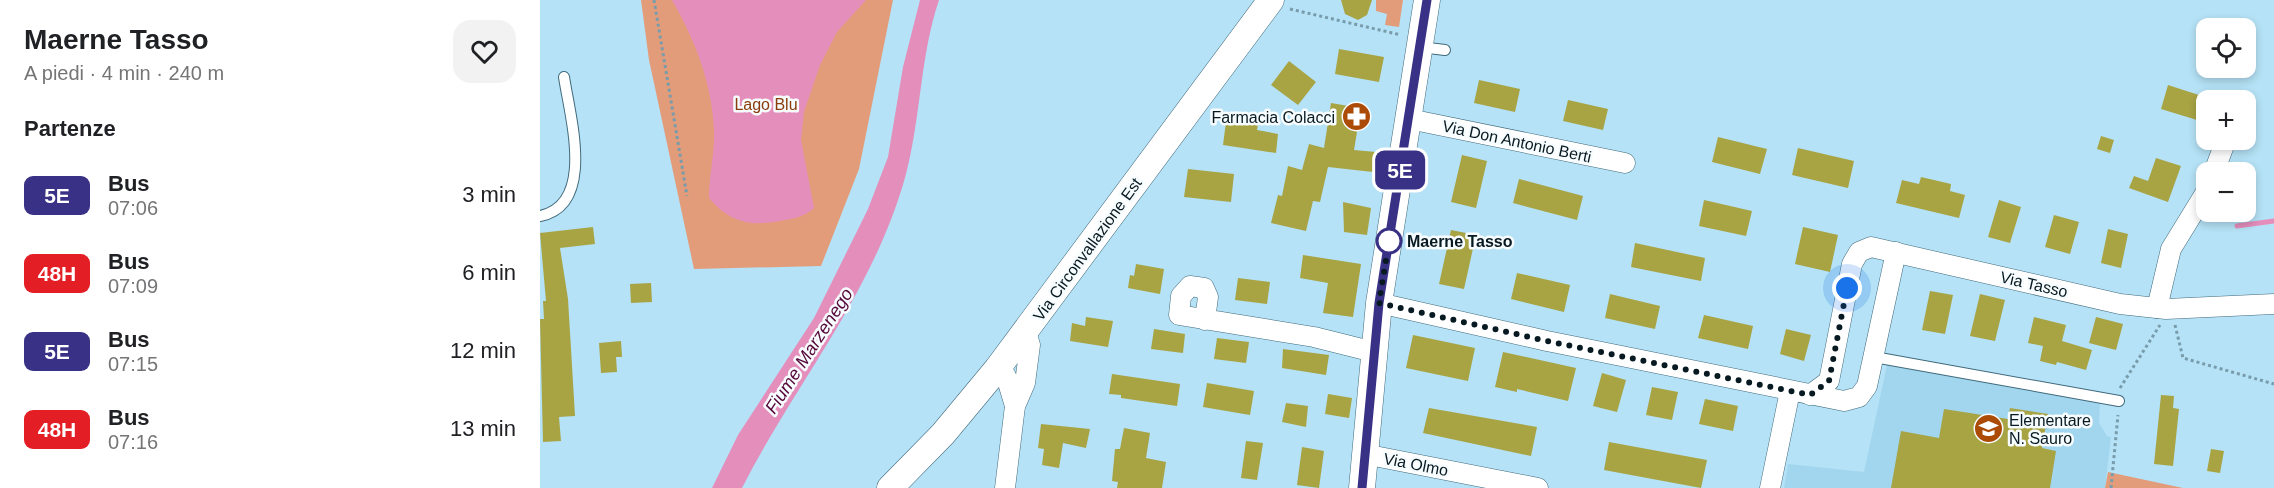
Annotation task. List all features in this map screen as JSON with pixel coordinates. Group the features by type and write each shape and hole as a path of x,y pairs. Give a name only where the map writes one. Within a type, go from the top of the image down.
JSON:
{"street":[{"name":"Via Olmo","path":"1362,488 1379,303 1409,119 1412,41 1427,0"},
{"name":"Via Circonvallazione Est","path":"890,488 943,434 997,369 1280,4"},
{"name":"Via Don Antonio Berti","path":"1409,119 1625,164"},
{"path":"2196,208 2171,249 2168,313 2274,304"},
{"name":"Via Tasso","path":"1810,395 1829,381 1852,264 1858,252 1871,247 2168,313"},
{"path":"1379,303 1547,341 1844,401 1859,397 1867,386 1896,252"},
{"path":"1205,320 1314,338 1374,352"},
{"path":"1005,488 1015,406 1025,383 1030,345 1026,332"},
{"path":"997,369 1006,376 1015,406"},
{"path":"1770,488 1790,391"},
{"name":"Via Olmo","path":"1364,454 1538,488"}],"lane":[{"path":"1412,41 1445,50"},
{"path":"540,216 554,213 566,201 575,181 575,157 564,77"},
{"path":"1874,357 2119,401"}],"path":[{"path":"654,0 687,196"},
{"path":"1280,4 1412,41"},
{"path":"2168,313 2183,358 2274,384"}],"shaded area":[{"name":"Elementare N. Sauro","path":"1887,365 2100,402 2099,423 2107,436 2111,437 2105,488 1784,488 1788,464 1864,472"}],"green space":[{"name":"Lago Blu","path":"641,0 893,0 859,169 821,266 694,269 649,60"},
{"path":"1376,0 1403,0 1399,27 1385,25 1387,14 1376,11"},
{"path":"2108,472 2183,488 2105,488"}],"water":[{"path":"672,0 866,0 837,32 820,65 804,112 801,140 814,208 807,213 773,222 753,223 734,218 717,207 709,198 714,138 710,95 695,46"},
{"name":"Fiume Marzenego","path":"920,0 939,0 928,43 911,152 892,217 854,297 742,488 712,488 738,435 814,318 868,209 888,157 903,67"}],"building":[{"path":"1341,0 1372,0 1367,15 1358,20 1345,14"},
{"path":"1339,49 1384,57 1379,82 1335,74"},
{"path":"1289,61 1316,82 1298,105 1271,85"},
{"path":"1479,80 1520,89 1515,112 1474,103"},
{"path":"2168,85 2196,94 2196,120 2161,109"},
{"path":"1568,100 1608,109 1603,130 1563,121"},
{"path":"1331,103 1361,108 1354,150 1376,152 1373,172 1328,167 1320,202 1313,201 1306,231 1271,223 1278,195 1282,196 1288,166 1302,170 1309,144 1324,148"},
{"path":"1227,114 1259,119 1257,130 1278,134 1276,153 1223,145"},
{"path":"2101,136 2114,140 2110,153 2097,149"},
{"path":"1718,137 1767,149 1760,174 1712,162"},
{"path":"1798,148 1854,161 1848,188 1792,175"},
{"path":"1462,155 1487,161 1476,208 1451,202"},
{"path":"2156,158 2181,166 2168,202 2129,188 2134,176 2148,181"},
{"path":"1188,169 1234,174 1231,202 1184,197"},
{"path":"1921,177 1951,184 1950,191 1965,195 1959,218 1896,203 1902,180 1919,184"},
{"path":"1519,179 1583,196 1577,220 1513,203"},
{"path":"1704,200 1752,211 1746,236 1699,226"},
{"path":"1999,200 2021,207 2010,243 1988,237"},
{"path":"1343,202 1371,208 1367,235 1344,232"},
{"path":"2054,215 2079,222 2070,254 2045,247"},
{"path":"593,227 595,244 560,248 568,299 575,416 559,417 561,441 543,442 540,319 544,319 543,301 546,301 540,233"},
{"path":"1803,227 1838,235 1830,272 1795,264"},
{"path":"2108,229 2128,234 2121,268 2101,263"},
{"path":"1451,230 1476,235 1464,289 1439,284"},
{"path":"1635,243 1705,258 1701,281 1631,267"},
{"path":"1303,255 1361,264 1353,317 1323,313 1328,283 1300,278"},
{"path":"1136,264 1164,269 1160,294 1128,288 1130,275 1134,276"},
{"path":"1517,273 1570,285 1564,312 1511,299"},
{"path":"1238,278 1270,282 1267,304 1235,300"},
{"path":"651,283 652,302 631,303 630,284"},
{"path":"1930,291 1953,295 1945,334 1922,330"},
{"path":"1610,294 1660,306 1655,329 1605,318"},
{"path":"1980,294 2005,300 1995,341 1970,336"},
{"path":"1704,315 1753,326 1748,349 1698,338"},
{"path":"1086,317 1113,321 1108,347 1070,341 1072,323 1085,326"},
{"path":"2034,317 2066,325 2062,341 2092,350 2086,370 2057,362 2056,365 2040,361 2043,346 2028,343"},
{"path":"2096,317 2123,324 2116,350 2089,343"},
{"path":"1154,329 1185,334 1183,353 1151,349"},
{"path":"1786,329 1811,335 1804,361 1780,354"},
{"path":"1413,335 1475,348 1468,381 1406,368"},
{"path":"1217,338 1249,342 1246,363 1214,359"},
{"path":"621,341 622,357 616,357 617,372 601,373 599,343"},
{"path":"1283,349 1329,355 1326,375 1282,368"},
{"path":"1503,352 1576,368 1568,401 1517,389 1517,392 1495,387"},
{"path":"1602,373 1626,380 1617,412 1593,406"},
{"path":"1112,374 1180,384 1177,406 1121,398 1121,395 1109,394"},
{"path":"1207,383 1254,391 1250,415 1203,407"},
{"path":"1652,387 1678,392 1672,420 1646,415"},
{"path":"1328,394 1352,398 1349,418 1325,414"},
{"path":"2161,395 2174,396 2173,408 2179,409 2173,466 2154,464"},
{"path":"1705,399 1738,406 1733,431 1699,424"},
{"path":"1286,403 1308,406 1306,427 1282,422"},
{"path":"1429,408 1537,427 1531,456 1423,433"},
{"path":"2010,408 2048,414 2042,448 2056,451 2050,488 1891,488 1901,431 1939,438 1944,409 2008,419"},
{"path":"1041,424 1090,429 1086,448 1063,443 1059,468 1042,465 1044,449 1038,448"},
{"path":"1124,428 1150,433 1146,458 1166,462 1162,488 1117,488 1118,482 1112,481 1115,449 1120,449"},
{"path":"1246,441 1263,443 1257,480 1241,478"},
{"path":"1609,442 1707,460 1701,488 1604,470"},
{"path":"1302,447 1324,451 1319,488 1297,485"},
{"path":"2211,449 2224,451 2220,473 2207,471"}],"waterway":[{"path":"2237,226 2274,221"}],"bus line":[{"name":"5E","path":"1362,488 1379,303 1427,0"}],"place":[{"name":"Farmacia Colacci","path":"1356,117"},
{"name":"Maerne Tasso","path":"1389,241"},
{"name":"Elementare N. Sauro","path":"1988,429"}],"route":[{"path":"1389,241 1390,235 1379,303 1547,341 1810,395 1829,381 1847,288"}]}
